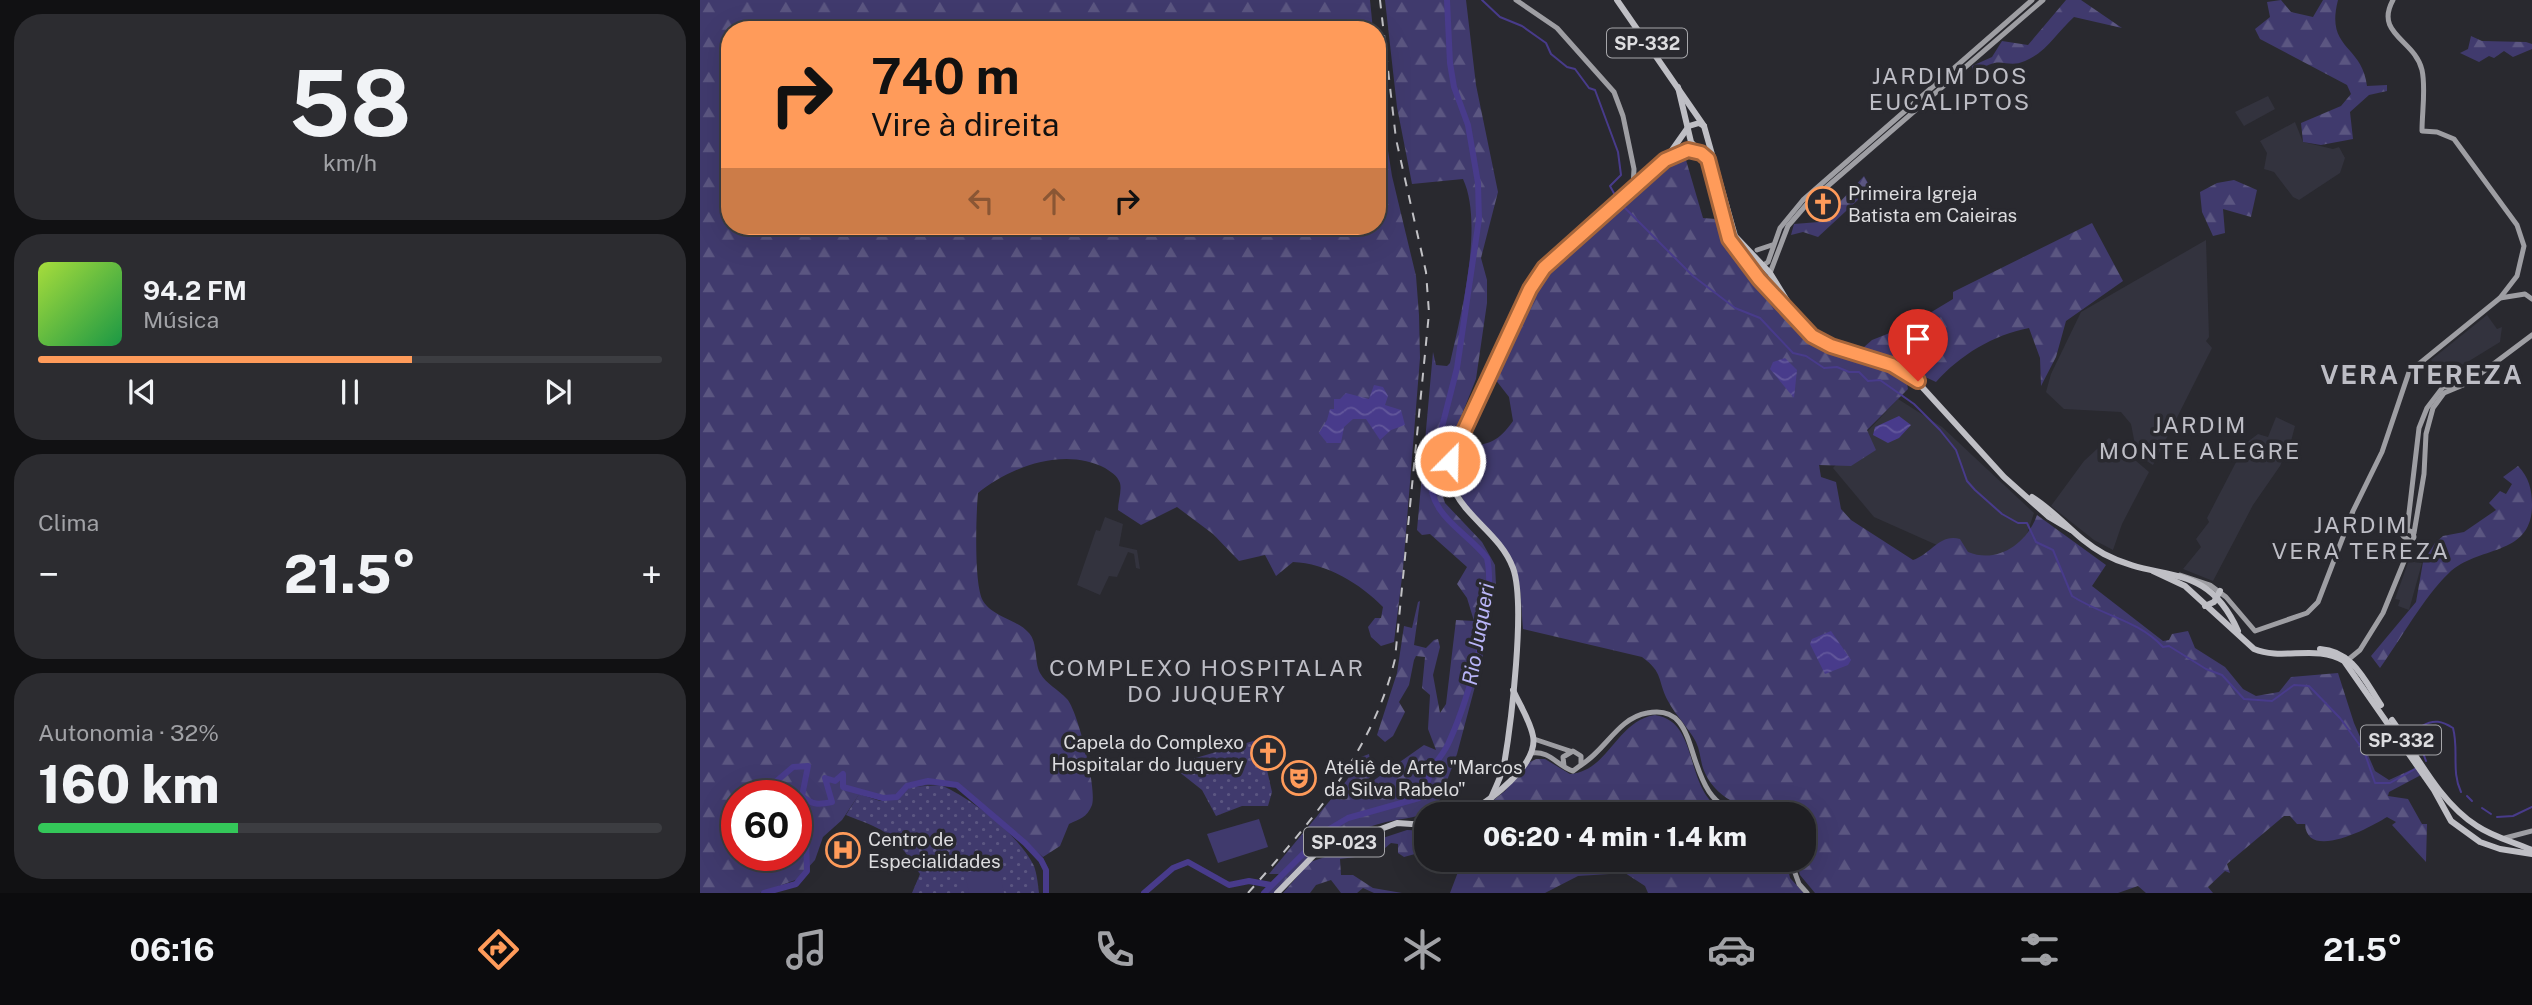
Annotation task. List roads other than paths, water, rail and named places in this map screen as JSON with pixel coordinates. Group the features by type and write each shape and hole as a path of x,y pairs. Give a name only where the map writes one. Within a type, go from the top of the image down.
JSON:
{"main road":[{"name":"SP-332","path":"1617,0 1704,126 1731,227 1741,245 1770,273 1803,328"},
{"name":"SP-332","path":"1678,87 1691,142 1710,165 1729,239 1759,279 1803,328 1820,342 1892,365 1913,376 1983,455 2049,517 2104,554 2208,586 2218,594 2239,634"},
{"path":"1677,145 1683,131 1685,111"},
{"path":"1490,800 1502,772 1513,688 1517,616 1515,573 1500,546 1454,492 1449,475 1450,461 1537,278 1556,255 1665,160 1687,129 1696,123 1704,126"},
{"path":"1665,160 1688,150 1701,153"},
{"path":"1759,279 1766,280 1770,273"},
{"name":"SP-332","path":"2153,570 2185,586 2205,606 2262,652 2328,650 2349,659 2453,804 2475,825 2532,852"},
{"path":"2197,596 2208,586"},
{"path":"2205,606 2218,594"},
{"name":"SP-332","path":"2291,652 2328,654 2344,661 2434,790 2443,809 2464,832 2510,841 2532,852"},
{"path":"1487,802 1514,776 1531,753 1534,739 1513,688"},
{"path":"1509,715 1523,713"},
{"path":"1502,772 1514,776"},
{"path":"2443,809 2453,804"},
{"name":"SP-023","path":"1278,893 1316,853 1397,822 1414,824"}],"street":[{"path":"1516,0 1557,28 1614,92 1623,116 1634,169 1633,188"},
{"path":"1762,266 1768,262 1784,222 1803,200 2032,0"},
{"path":"1770,273 1788,226 1807,204 2043,0"},
{"path":"2218,594 2255,631 2306,613 2318,601 2353,511 2380,457 2409,372 2500,298 2517,276 2524,246 2517,225 2454,139 2437,132 2422,131 2421,68 2388,23 2386,13 2393,0"},
{"path":"1757,250 1769,248 1774,242"},
{"path":"2510,287 2517,294"},
{"path":"2500,298 2528,294 2532,299"},
{"path":"2410,541 2403,536 2407,530 2419,428 2427,408 2442,392 2462,387 2532,335"},
{"path":"2349,659 2360,650 2383,613 2414,533 2423,485 2427,425 2442,392"},
{"path":"2407,530 2414,533"},
{"path":"1531,753 1546,754 1573,771 1595,757 1628,720 1647,713 1672,715 1684,726 1703,786 1720,802"},
{"path":"1534,739 1581,756 1581,765"},
{"path":"1564,766 1563,757 1570,751"},
{"path":"2510,841 2532,831"},
{"path":"1795,872 1799,884 1807,893"}],"water":[{"path":"1785,358 1797,370 1794,398 1770,369 1773,362"},
{"path":"1374,385 1383,387 1388,396 1385,405 1401,410 1405,425 1391,430 1380,440 1366,419 1353,419 1344,427 1341,443 1327,443 1319,433 1330,409 1334,409 1334,399 1340,399 1346,393 1369,399"},
{"path":"1899,416 1911,425 1899,438 1888,443 1873,435 1875,427"},
{"path":"1831,631 1851,660 1848,665 1825,674 1810,644 1812,639"}],"waterway":[{"name":"Rio Juqueri","path":"1264,893 1326,831 1348,818 1422,795 1432,769 1447,746 1456,724 1479,651 1488,600 1487,558 1442,512 1431,489 1430,474 1457,368 1479,219 1478,183 1468,125 1454,87 1450,63 1447,0"},
{"path":"1482,0 1500,17 1522,26 1546,43 1551,54 1567,67 1575,69 1589,88 1595,90 1618,152 1621,175 1610,186 1616,197"},
{"path":"1622,205 1693,276 1735,308 1760,318 1793,353 1806,356 1824,368 1837,367 1849,372 1859,372 1868,381 1880,380 1914,404 1956,450 1967,481 1975,490 2002,514 2018,523 2027,523 2036,542 2053,550 2072,596 2143,630 2163,647 2169,646 2206,669 2222,675 2244,699 2272,701 2294,685 2309,686 2340,718 2364,751 2375,783 2390,783 2415,769"},
{"path":"2426,761 2418,739 2422,726 2438,722 2453,728 2456,776 2461,792"},
{"name":"Rio Juqueri","path":"778,780 793,767 808,766 805,780"},
{"name":"Rio Juqueri","path":"812,802 832,802 825,778 835,781 843,774 843,787 883,798 897,797 907,786 928,781 957,785 1041,860 1046,870 1046,893"},
{"path":"2467,796 2472,801"},
{"path":"2497,817 2513,816 2532,807"},
{"path":"2482,808 2491,814"},
{"name":"Rio Juqueri","path":"1144,893 1173,868 1188,862 1229,885 1249,881 1271,885"},
{"name":"Rio Juqueri","path":"764,893 796,884 807,871"}],"railway":[{"path":"1380,0 1382,21"},
{"path":"1248,893 1316,813 1355,755 1385,693 1395,659 1429,313 1426,272 1396,139 1386,52"}],"place":[{"name":"Primeira Igreja Batista em Caieiras","path":"1823,204"},
{"name":"Capela do Complexo Hospitalar do Juquery","path":"1268,753"},
{"name":"Ateliê de Arte \"Marcos da Silva Rabelo\"","path":"1299,778"},
{"name":"Centro de Especialidades","path":"843,850"}],"district":[{"name":"JARDIM DOS EUCALIPTOS","path":"1950,88"},
{"name":"VERA TEREZA","path":"2422,374"},
{"name":"JARDIM MONTE ALEGRE","path":"2200,437"},
{"name":"JARDIM VERA TEREZA","path":"2361,537"},
{"name":"COMPLEXO HOSPITALAR DO JUQUERY","path":"1207,680"}]}
